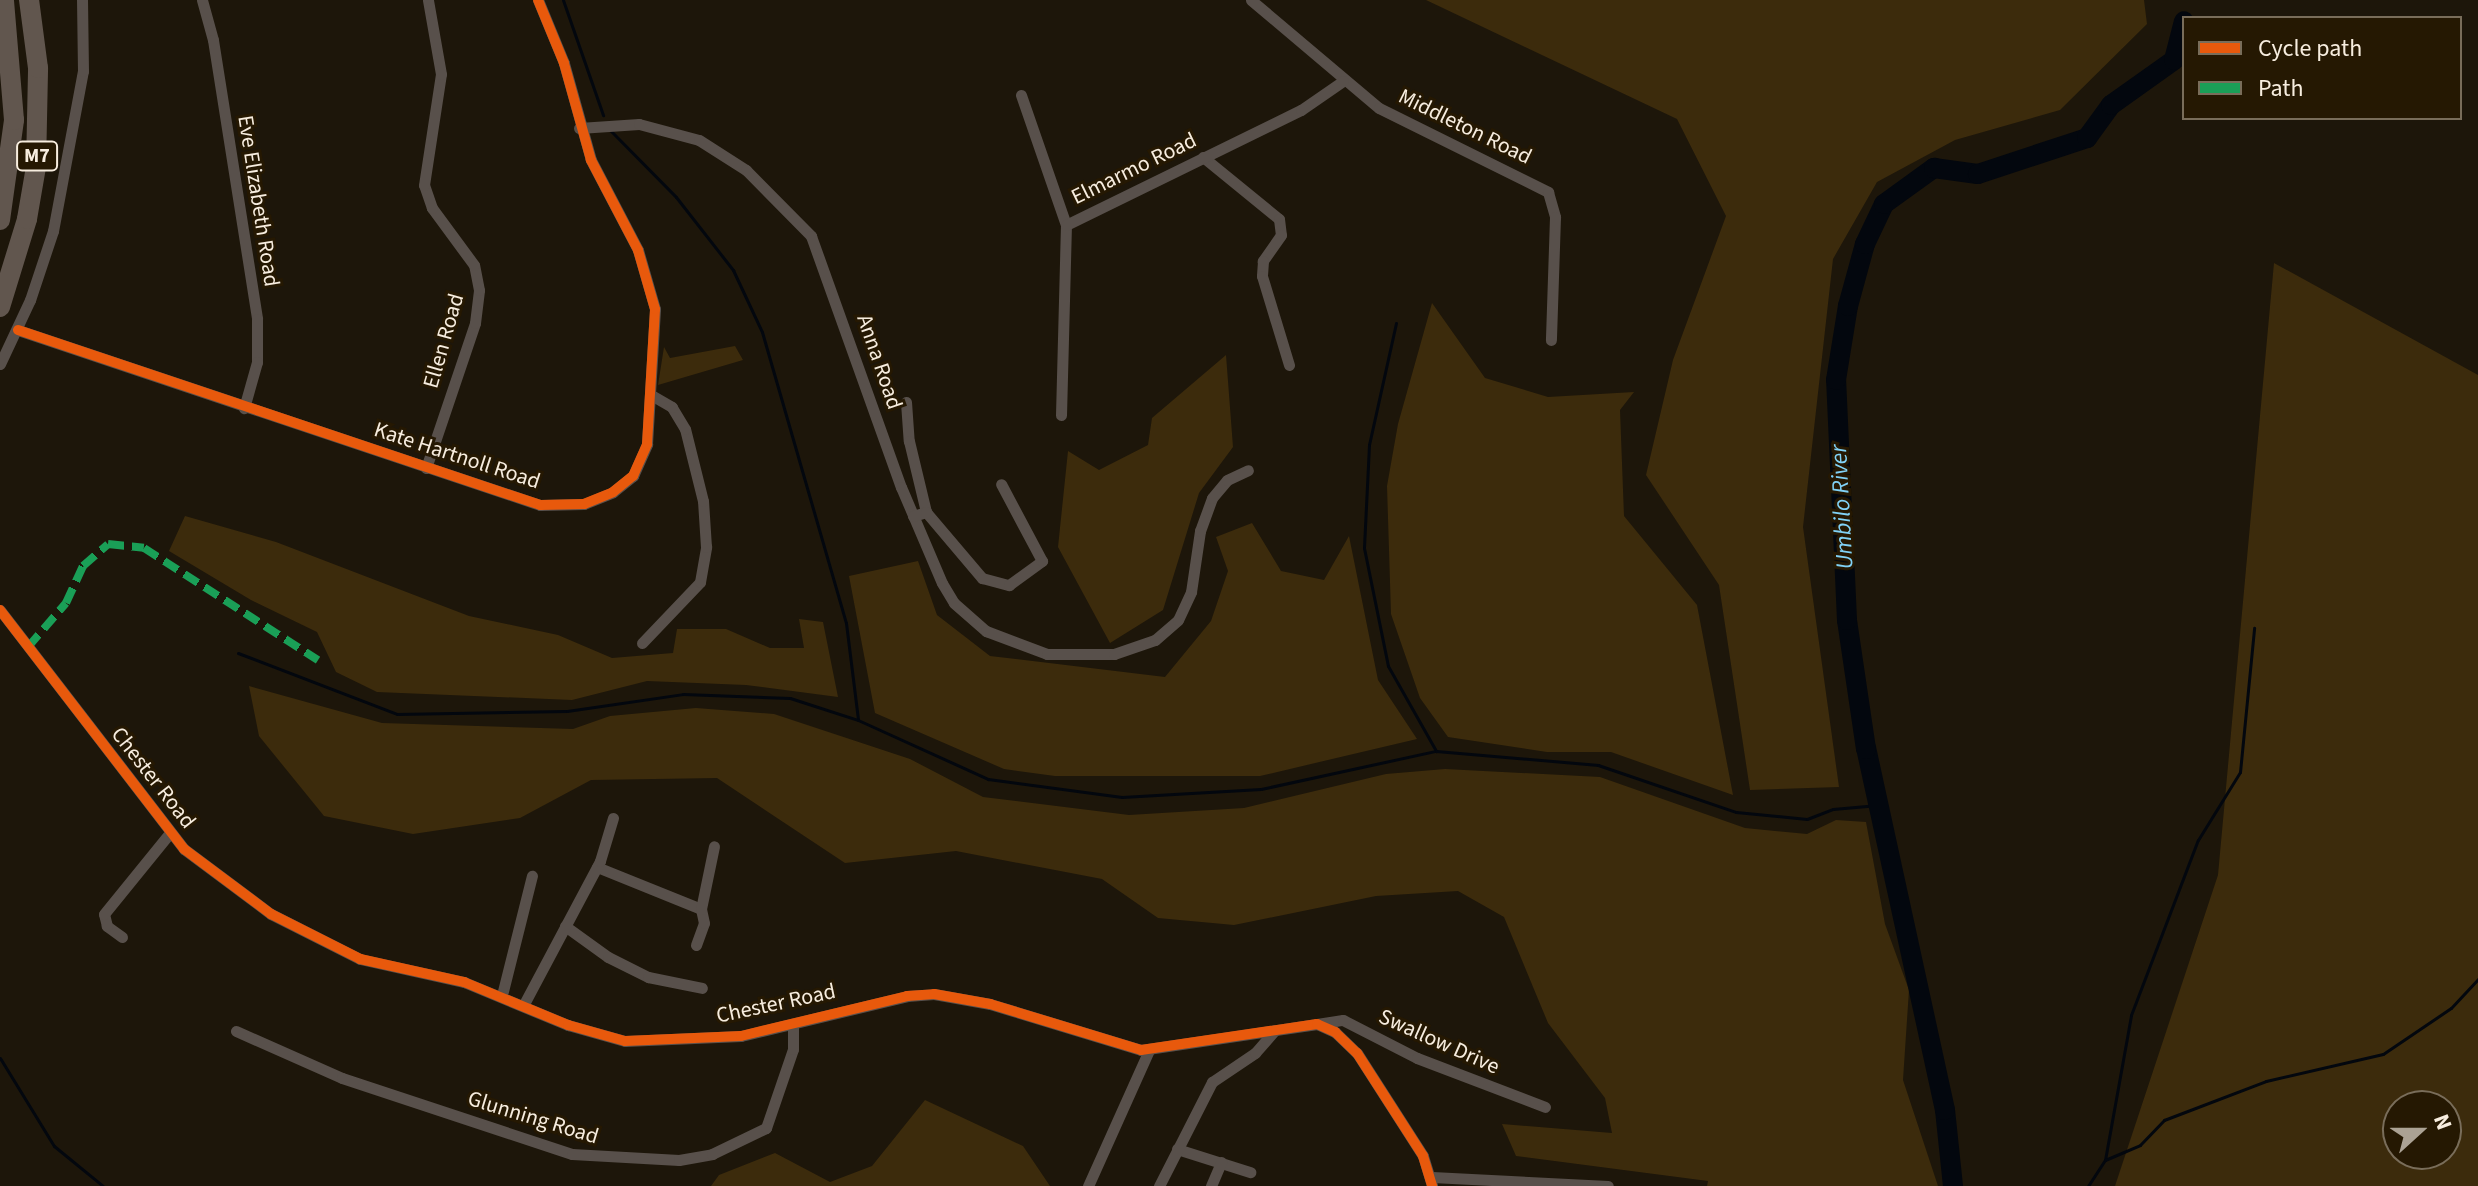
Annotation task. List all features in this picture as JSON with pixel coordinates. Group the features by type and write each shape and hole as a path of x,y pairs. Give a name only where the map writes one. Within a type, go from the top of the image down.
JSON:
{"highway":[{"name":"M7","path":"0,220 14,120 4,0"},
{"name":"M7","path":"0,307 27,219 36,167 38,68 29,0"}],"street":[{"path":"0,364 18,330 49,244 66,170 83,71 82,0"},
{"name":"Eve Elizabeth Road","path":"202,0 213,40 257,319 257,362 244,408"},
{"name":"Ellen Road","path":"426,468 475,323 479,290 474,265 432,208 424,185 441,74 428,0"},
{"name":"Kate Hartnoll Road","path":"18,330 540,505 584,504 621,487 637,470 647,444 656,325 650,286 630,233 579,128 564,63 538,0"},
{"name":"Middleton Road","path":"1251,0 1343,81 1384,111 1548,192 1555,217 1551,340"},
{"name":"Elmarmo Road","path":"1061,415 1066,225 1301,110 1343,81"},
{"path":"1021,95 1066,225"},
{"name":"Anna Road","path":"579,128 639,124 699,140 746,170 789,209 811,236 825,266 913,516 948,596 986,631 1036,652 1099,656 1142,646 1178,620 1191,592 1206,512 1227,480 1248,470"},
{"path":"1203,157 1279,219 1281,235 1263,261 1262,276 1289,365"},
{"path":"642,643 700,582 706,547 703,501 682,421 670,405 653,396"},
{"path":"906,402 911,452 926,512 982,578 1009,585 1042,561 1001,484"},
{"path":"913,516 926,512"},
{"name":"Chester Road","path":"0,610 169,834 250,902 329,945 382,965 502,995 576,1029 625,1041 704,1040 934,994 990,1004 1124,1047 1149,1050 1317,1024"},
{"path":"524,1004 597,867 613,818"},
{"path":"122,937 107,926 104,914 169,834"},
{"path":"696,945 704,923 701,909 714,846"},
{"path":"597,867 701,909"},
{"path":"502,995 532,876"},
{"path":"565,926 608,957 648,977 702,988"},
{"name":"Swallow Drive","path":"1317,1024 1343,1020 1417,1058 1545,1107"},
{"name":"Glunning Road","path":"236,1031 342,1078 572,1154 679,1160 735,1146 766,1128 793,1049 793,1024"},
{"path":"1317,1024 1335,1032 1357,1053 1432,1182 1608,1186"},
{"path":"1159,1186 1212,1082 1255,1053 1275,1030"},
{"path":"1088,1186 1149,1050"},
{"path":"1177,1149 1250,1172"},
{"path":"1211,1186 1221,1162"}],"shaded area":[{"path":"1426,0 2144,0 2147,24 2060,110 1955,140 1877,182 1833,259 1803,527 1839,787 1750,790 1719,585 1646,475 1673,360 1726,216 1677,119"},
{"path":"2274,263 2478,375 2478,1186 2115,1186 2218,875"},
{"path":"1432,303 1485,378 1548,397 1634,392 1620,410 1624,516 1697,605 1733,795 1611,752 1547,752 1448,737 1420,698 1391,614 1387,486 1398,424"},
{"path":"735,346 743,360 658,385 664,347 670,358"},
{"path":"1226,355 1233,447 1199,493 1163,610 1110,643 1058,547 1068,451 1099,470 1148,445 1152,418"},
{"path":"185,516 276,542 469,616 558,635 612,658 673,653 677,629 726,629 770,648 804,648 799,619 823,622 838,697 746,685 647,681 572,700 377,692 336,672 317,632 251,600 169,551"},
{"path":"1252,523 1281,571 1324,580 1349,536 1378,680 1417,739 1260,776 1055,776 1004,769 875,713 849,576 918,561 937,615 990,656 1165,677 1211,621 1228,571 1216,537"},
{"path":"249,686 382,723 573,729 610,716 696,708 774,714 910,759 983,797 1129,815 1244,808 1386,774 1445,769 1600,777 1745,828 1807,834 1836,820 1866,822 1885,924 1909,990 1903,1080 1938,1186 1707,1186 1708,1181 1516,1156 1502,1124 1612,1133 1605,1098 1548,1023 1504,917 1458,891 1376,896 1234,925 1158,918 1102,879 956,851 845,863 717,778 591,780 520,818 413,834 324,816 259,736"},
{"path":"925,1100 1023,1146 1050,1186 711,1186 719,1175 775,1153 830,1182 872,1166"}],"waterway":[{"path":"563,0 603,115"},
{"name":"Umbilo River","path":"1953,1186 1945,1110 1866,749 1847,620 1836,380 1848,306 1865,244 1884,204 1934,168 1978,174 2087,138 2111,105 2174,60 2182,29"},
{"path":"609,129 676,197 733,270 762,332 846,623 858,719"},
{"path":"1396,323 1369,445 1364,548 1388,666 1436,751"},
{"path":"2105,1160 2131,1015 2198,840 2240,772 2254,628"},
{"path":"238,653 397,714 567,711 683,694 790,698 858,720 988,779 1122,797 1261,789 1436,751 1598,765 1736,812 1807,819 1833,809 1878,805"},
{"path":"2088,1186 2105,1160 2140,1145 2164,1120 2266,1081 2383,1054 2451,1008 2478,979"},
{"path":"0,1058 54,1146 103,1186"}],"marked path":[{"path":"28,647 66,603 83,566 108,544 144,548 318,660"}],"cycle path":[{"path":"18,330 540,505 584,504 613,492 633,476 647,444 655,309 638,250 591,160 564,63 538,0"},
{"path":"0,610 184,849 271,914 360,959 464,982 568,1025 625,1041 741,1036 907,996 934,994 990,1004 1141,1050 1317,1024 1335,1032 1357,1053 1423,1156 1432,1186"}]}
